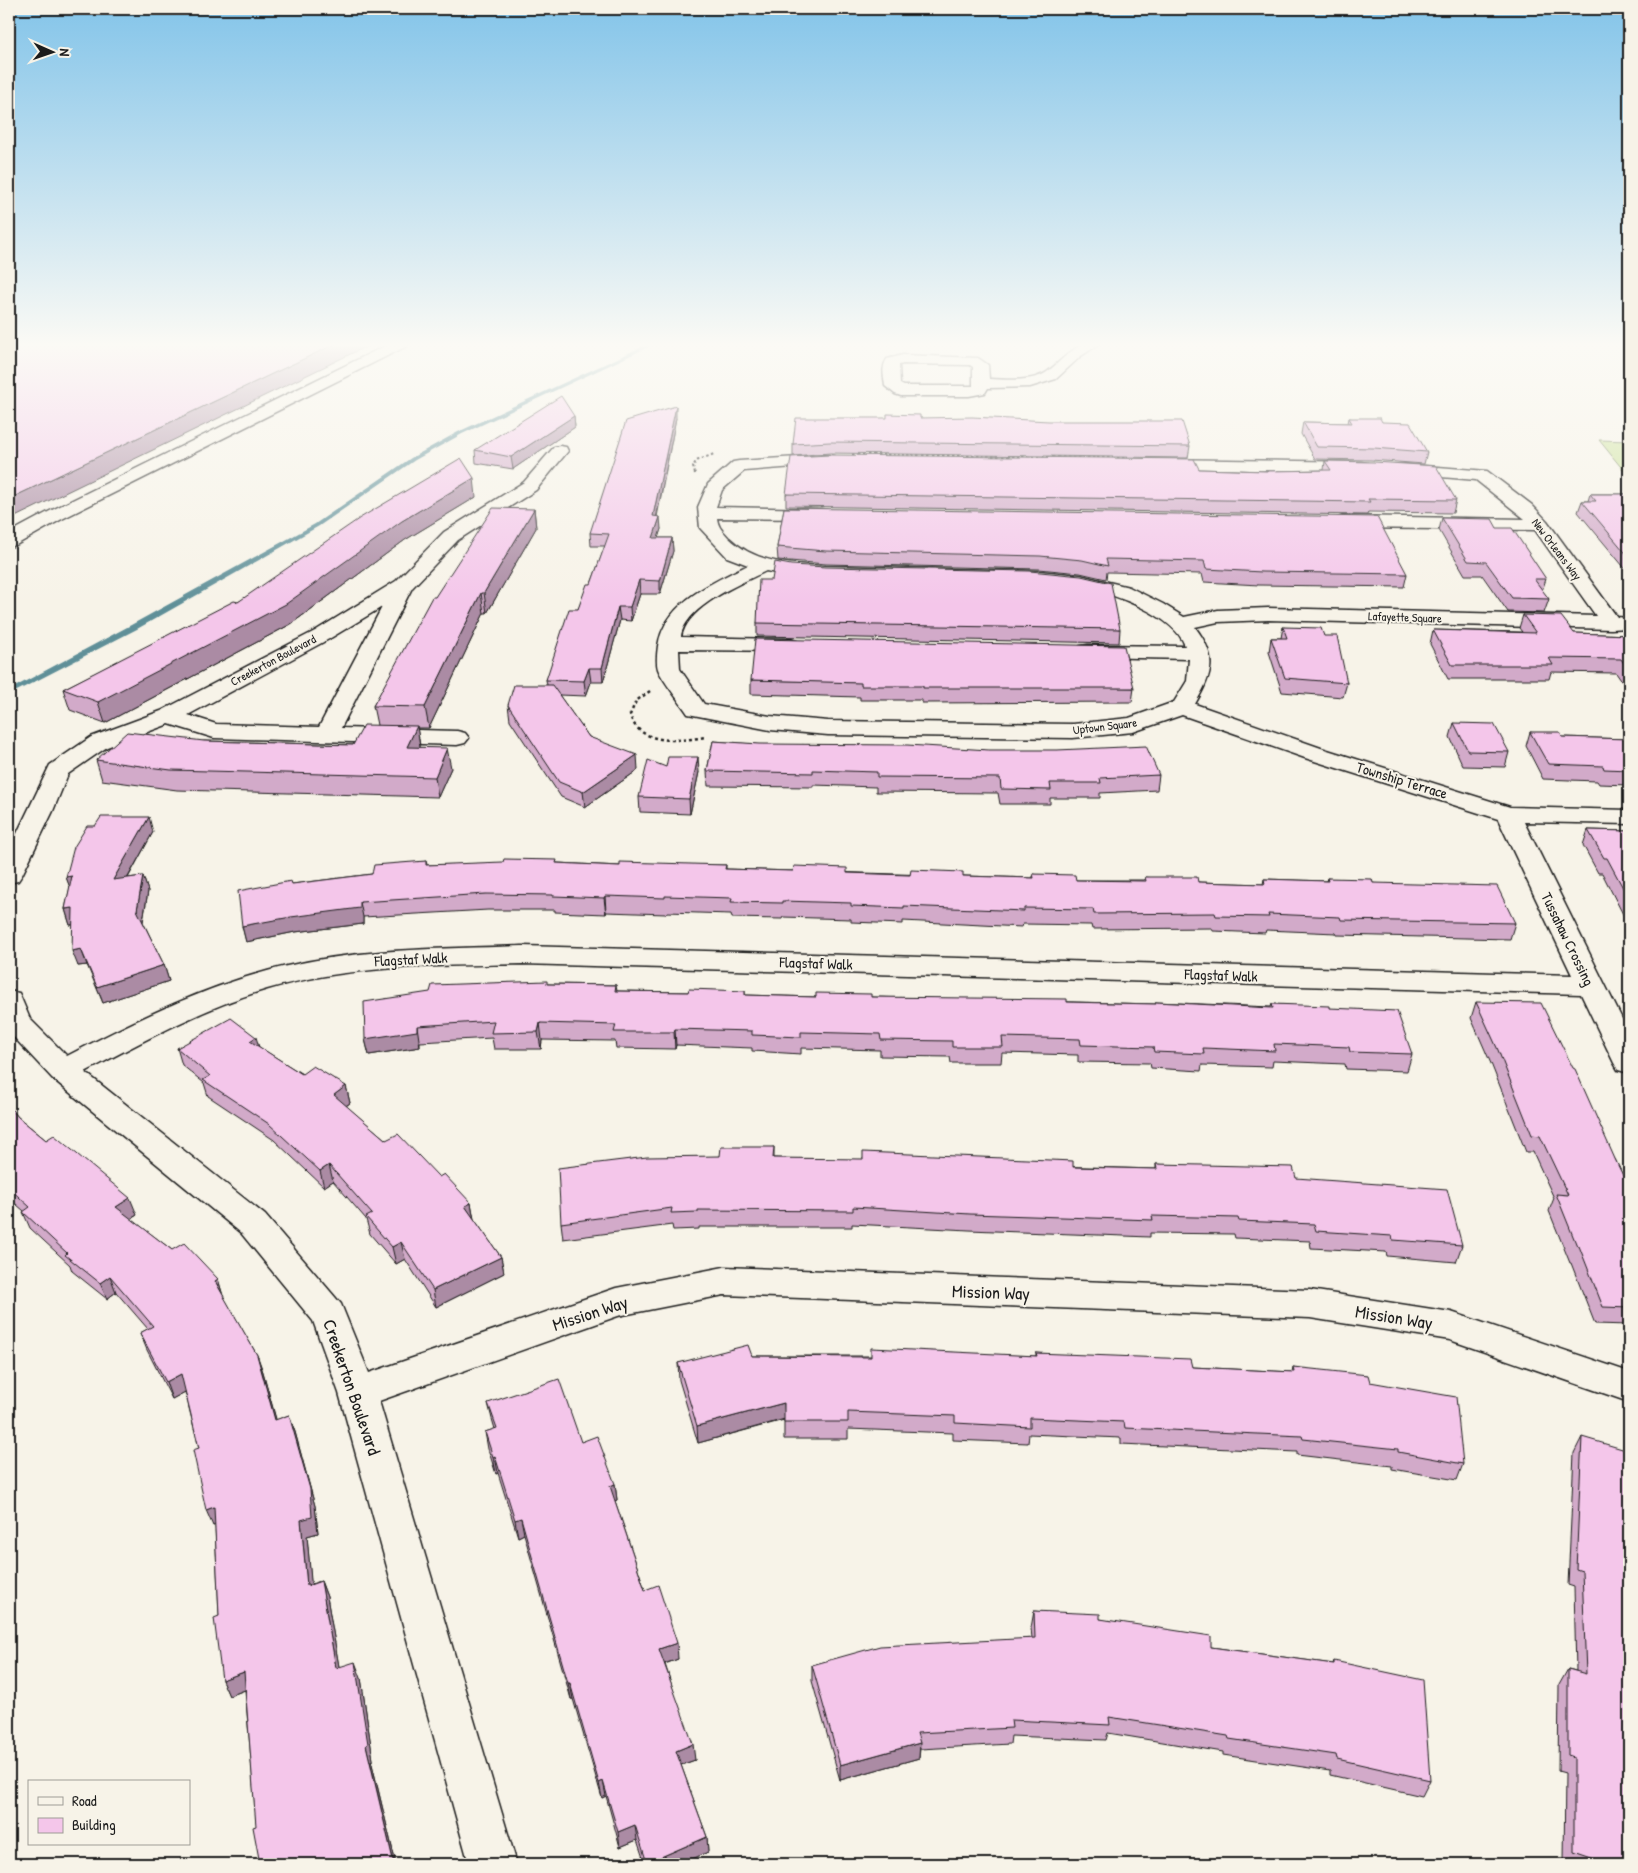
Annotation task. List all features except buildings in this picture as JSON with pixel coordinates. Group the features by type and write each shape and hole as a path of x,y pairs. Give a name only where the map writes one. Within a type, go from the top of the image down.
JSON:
{"street":[{"path":"9,541 227,430"},
{"name":"Creekerton Boulevard","path":"9,875 58,770 98,742 169,716 322,635 403,586 451,536 530,486 560,451"},
{"path":"840,460 739,466 714,488 706,507 708,528 734,553 764,565 791,570 1039,577 1080,582 1122,592 1156,608 1181,624 1193,639 1200,660 1198,681 1182,707"},
{"name":"New Orleans Way","path":"1145,464 1371,467 1481,475 1526,509 1620,623"},
{"path":"707,512 836,514"},
{"path":"1322,522 1540,525"},
{"name":"Uptown Square","path":"764,565 716,588 684,612 671,632 670,669 696,709 770,723 828,728 1074,731 1133,725 1182,707"},
{"path":"326,735 403,586"},
{"name":"Lafayette Square","path":"1181,624 1218,616 1268,614 1620,623"},
{"path":"670,643 812,646"},
{"path":"1069,651 1198,653"},
{"name":"Township Terrace","path":"1182,707 1313,753 1508,814 1629,817"},
{"path":"169,716 214,731 457,738"},
{"name":"Tussahaw Crossing","path":"1508,814 1629,1063"},
{"name":"Flagstaf Walk","path":"63,1071 178,1011 256,983 316,969 377,960 522,955 1590,986"},
{"name":"Creekerton Boulevard","path":"9,1000 17,1023 63,1071 253,1224 328,1314 358,1394 493,1864"},
{"name":"Mission Way","path":"358,1394 616,1302 724,1281 1310,1304 1451,1326 1629,1387"}],"green space":[{"path":"1599,440 1629,441 1629,477"}],"waterway":[{"path":"9,693 134,627 317,525 413,459 466,430"}]}
